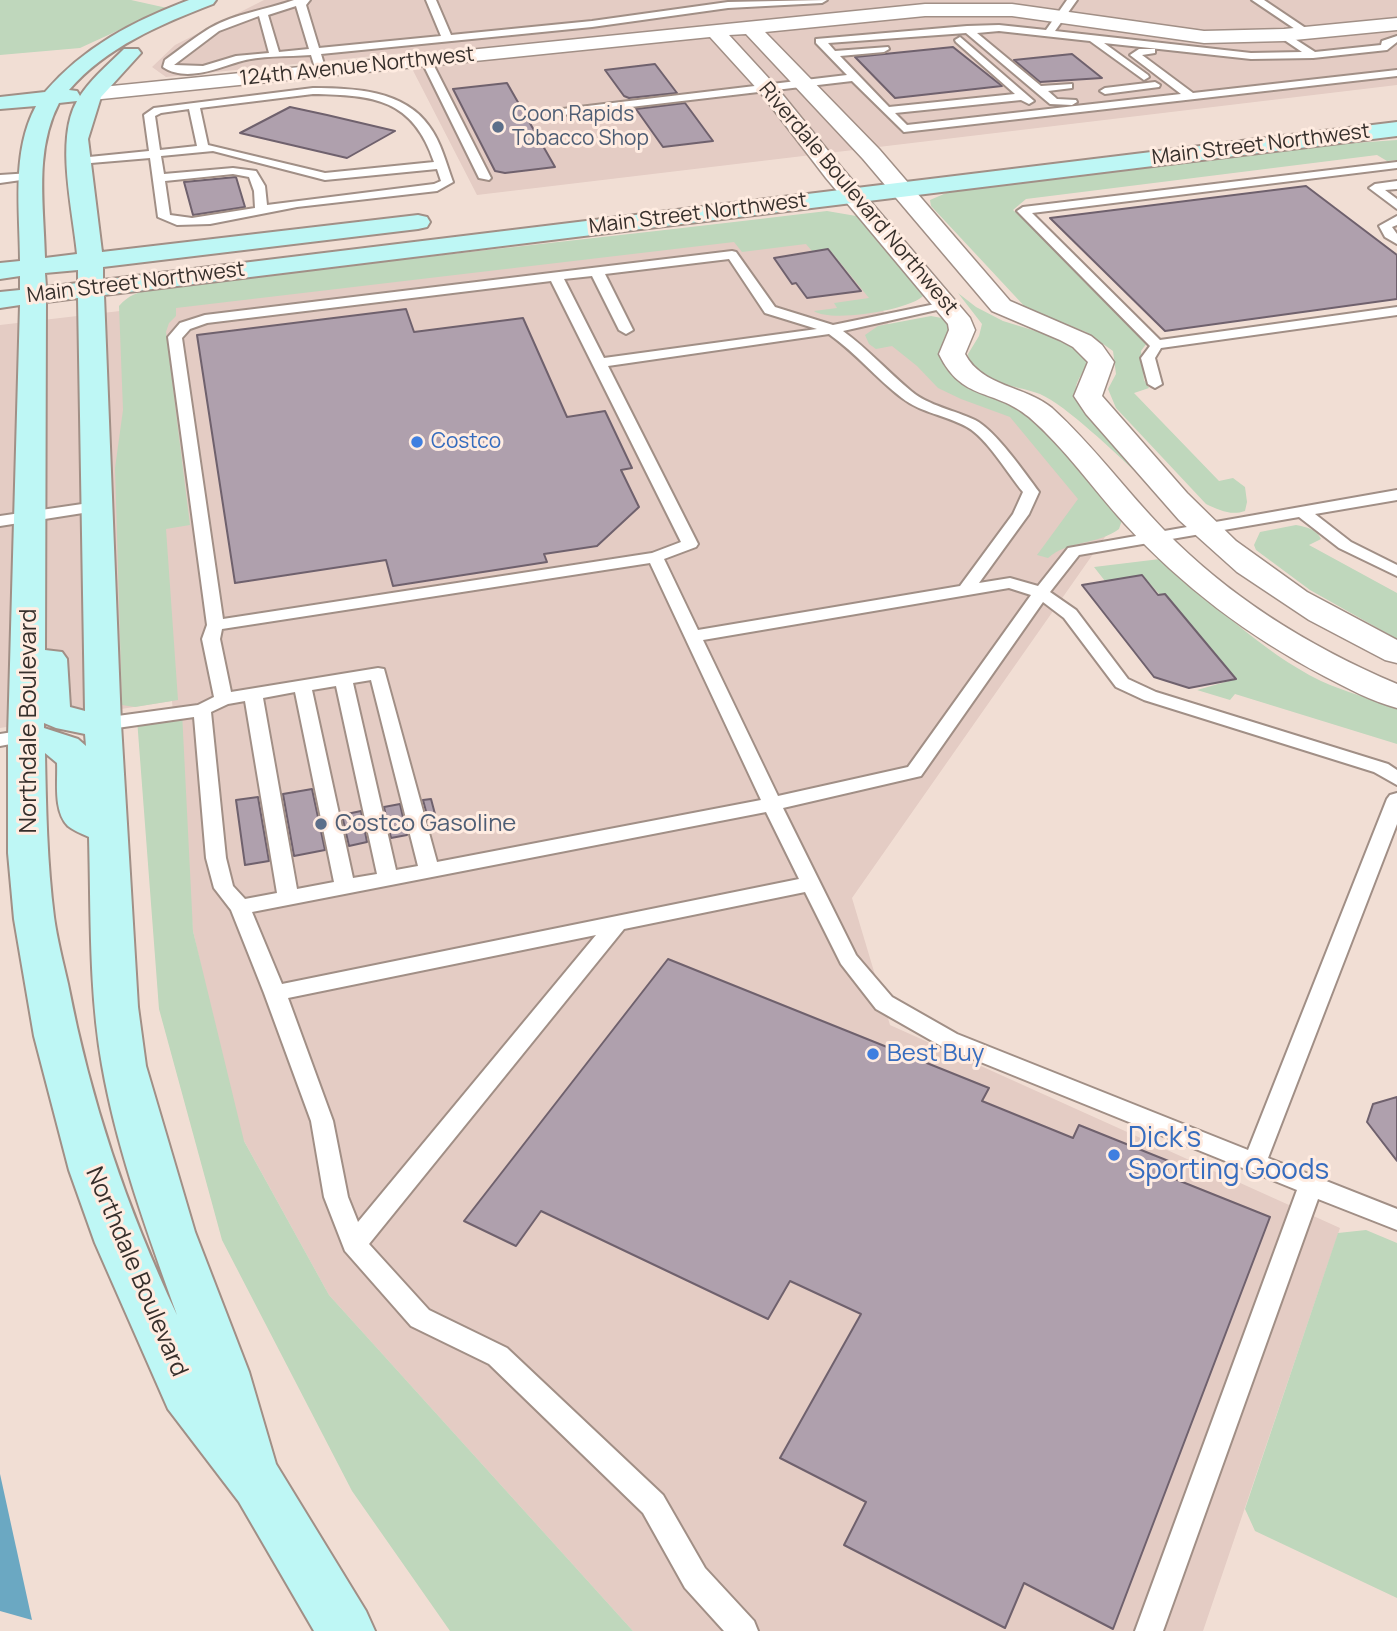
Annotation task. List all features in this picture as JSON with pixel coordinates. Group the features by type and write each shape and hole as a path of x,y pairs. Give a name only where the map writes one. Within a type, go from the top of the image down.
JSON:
{"street":[{"name":"Northdale Boulevard","path":"214,2 131,53 92,94 80,123 77,139 90,275 111,941 124,1066 171,1232 223,1372 258,1484"},
{"name":"Northdale Boulevard","path":"214,2 130,34 106,48 80,67 49,98 33,131 31,212 22,288 16,519 29,619 13,738 34,919 56,1036 92,1170 119,1243 186,1392 258,1484 346,1631"},
{"path":"751,28 925,10 1066,7 1162,33 1230,37 1284,35 1397,24"},
{"name":"124th Avenue Northwest","path":"0,103 751,28"},
{"name":"Riverdale Boulevard Northwest","path":"751,28 881,167 904,176 1001,306 1027,321 1075,337 1093,349 1101,362 1088,397 1205,528 1287,593 1350,630 1397,653"},
{"name":"Riverdale Boulevard Northwest","path":"714,31 767,88 822,174 853,195 961,323 962,330 951,354 957,367 970,380 1034,406 1153,537 1193,575 1236,608 1310,654 1397,697"},
{"name":"Main Street Northwest","path":"90,275 853,195 904,176 1397,129"},
{"name":"Main Street Northwest","path":"822,174 881,167"},
{"path":"0,250 12,244 31,212"},
{"name":"Main Street Northwest","path":"0,271 22,288 435,220"},
{"path":"29,619 46,627 49,636 52,710 58,717 103,724"},
{"path":"13,738 64,745 72,752 77,764 82,817 107,830"}],"lane":[{"path":"304,0 248,15 215,29 169,62 168,67 180,69 222,66 236,59 592,24 718,6 822,0"},
{"path":"304,0 301,5 321,71"},
{"path":"430,0 447,38"},
{"path":"1257,0 1308,33"},
{"path":"1050,32 1066,7"},
{"path":"263,13 275,55"},
{"path":"1154,85 1043,113 904,129 820,41 999,28 1050,32 1095,41 1251,56 1313,55 1387,47 1397,53"},
{"path":"967,29 1043,93 1060,103 1154,85"},
{"path":"948,30 1043,113"},
{"path":"1284,35 1348,79"},
{"path":"1387,47 1389,40 1397,39"},
{"path":"832,54 961,41"},
{"path":"1095,41 1154,85"},
{"path":"1190,96 1135,55 1143,51 1199,55 1219,53"},
{"path":"426,60 485,178"},
{"path":"1128,76 1190,96 1397,73"},
{"path":"554,113 855,77"},
{"path":"1154,85 1102,88 1154,85"},
{"path":"1043,93 1073,90 1043,93"},
{"path":"79,161 155,153 213,148 296,185 437,187 447,181 424,125 407,111 387,101 359,94 313,91 158,110 149,115 155,153 159,178 164,216 188,221 260,211 296,185 325,177 440,165"},
{"path":"887,111 1024,96"},
{"path":"194,107 202,149"},
{"path":"1157,345 1024,211 1397,165"},
{"path":"159,178 233,171 252,173 256,178 262,202 260,211"},
{"path":"0,179 31,176"},
{"path":"1397,185 1375,188 1397,205"},
{"path":"1397,220 1385,226 1397,240"},
{"path":"223,699 211,639 215,625 175,337 185,326 205,319 732,255 770,310 831,329 860,350 908,396 930,408 972,424 983,433 1031,492 1021,514 966,590"},
{"path":"597,272 626,330"},
{"path":"215,625 655,557 690,544 556,277"},
{"path":"599,363 812,334 945,304"},
{"path":"1155,384 1148,358 1157,345 1397,311"},
{"path":"240,907 772,804 914,772 1041,593 1074,551 1397,495"},
{"path":"16,519 96,507"},
{"path":"1302,511 1345,545 1397,571"},
{"path":"655,557 848,958 884,1003 949,1040 1397,1220"},
{"path":"692,636 1010,583 1041,593 1070,614 1122,683 1150,696 1381,768 1397,779"},
{"path":"103,724 202,710 223,699 378,673 429,870"},
{"path":"343,679 388,878"},
{"path":"302,685 345,887"},
{"path":"253,694 288,898"},
{"path":"202,710 216,858 224,888 240,907 322,1121 337,1197 354,1244 420,1318 498,1356 653,1504 695,1578 744,1631"},
{"path":"1254,1163 1395,807"},
{"path":"275,993 811,884"},
{"path":"354,1244 618,923"},
{"path":"1149,1631 1311,1185"}],"shaded area":[{"path":"264,0 1397,0 1397,85 477,195 404,53 166,77 152,67 175,45"},
{"path":"823,229 881,305 894,338 950,393 1017,416 1112,527 852,898 890,1025 1340,1228 1203,1631 633,1631 329,1295 238,1130 193,931 172,701 0,728 0,325"}],"green space":[{"path":"0,0 131,0 167,8 80,48 0,55"},
{"path":"1397,140 1397,160 1387,161 1377,155 1026,199 1013,210 1048,241 1147,343 1141,351 1144,380 1149,388 1134,393 1219,481 1233,478 1245,487 1245,511 1235,513 1206,504 1116,408 1108,389 1116,374 1113,351 1086,332 1027,309 931,206 930,200 953,190 1325,145"},
{"path":"827,211 862,217 924,295 904,306 888,310 853,315 823,314 814,311 837,308 834,303 869,298 829,249 812,251 806,244 742,252 734,242 176,308 176,316 169,323 166,332 190,525 166,529 178,700 135,707 122,705 115,468 123,410 119,306 126,299 152,289"},
{"path":"958,293 976,307 1003,321 1068,341 1087,359 1076,386 1076,398 1138,474 1091,431 1051,400 1040,394 997,382 977,372 968,354 979,336 982,324"},
{"path":"931,316 947,319 950,333 940,354 947,370 962,383 1032,413 1122,520 1119,529 1102,538 1065,548 1048,558 1037,555 1078,499 1010,417 938,388 892,346 876,349 869,344 865,335 878,326"},
{"path":"1296,525 1311,529 1321,539 1309,545 1397,593 1397,639 1310,590 1256,550 1254,545 1260,532"},
{"path":"1160,559 1257,640 1299,669 1330,685 1397,708 1397,744 1235,694 1230,700 1197,690 1236,679 1142,575 1105,581 1094,567"},
{"path":"182,712 193,931 244,1141 329,1295 633,1631 450,1631 352,1491 222,1240 159,1009 137,719"},
{"path":"1366,1230 1397,1243 1397,1598 1255,1531 1245,1509 1338,1233"}],"water":[{"path":"0,1474 32,1620 0,1611"}],"building":[{"path":"953,47 1002,86 895,98 855,57"},
{"path":"1072,54 1102,78 1040,82 1014,60"},
{"path":"655,64 677,93 629,98 624,96 605,70"},
{"path":"507,83 555,167 505,173 495,171 453,89"},
{"path":"685,103 713,141 663,147 636,109"},
{"path":"290,107 395,131 347,158 240,133"},
{"path":"236,177 245,207 193,215 184,182"},
{"path":"1306,186 1397,255 1397,299 1165,331 1050,218"},
{"path":"828,249 861,291 807,298 796,283 792,284 774,258"},
{"name":"Costco","path":"406,309 414,332 523,318 567,417 605,411 632,468 621,470 639,507 597,546 544,554 547,562 393,586 386,560 235,583 197,335"},
{"path":"1142,575 1158,595 1165,594 1236,679 1189,688 1154,677 1082,585"},
{"path":"312,789 325,850 294,856 283,794"},
{"path":"258,797 269,861 245,865 236,800"},
{"path":"431,799 439,829 431,830 423,800"},
{"path":"400,804 407,835 391,838 384,807"},
{"path":"361,811 367,842 349,846 342,815"},
{"path":"668,959 989,1088 982,1101 1073,1138 1079,1125 1171,1162 1165,1175 1270,1217 1113,1629 1024,1583 1005,1628 844,1545 866,1502 780,1458 861,1314 790,1281 768,1319 541,1211 516,1246 464,1221"},
{"path":"1397,1097 1397,1161 1367,1122 1373,1104"}],"place":[{"name":"Coon Rapids Tobacco Shop","path":"498,127"},
{"name":"Costco","path":"417,442"},
{"name":"Costco Gasoline","path":"321,824"},
{"name":"Best Buy","path":"873,1054"},
{"name":"Dick's Sporting Goods","path":"1114,1155"}]}
